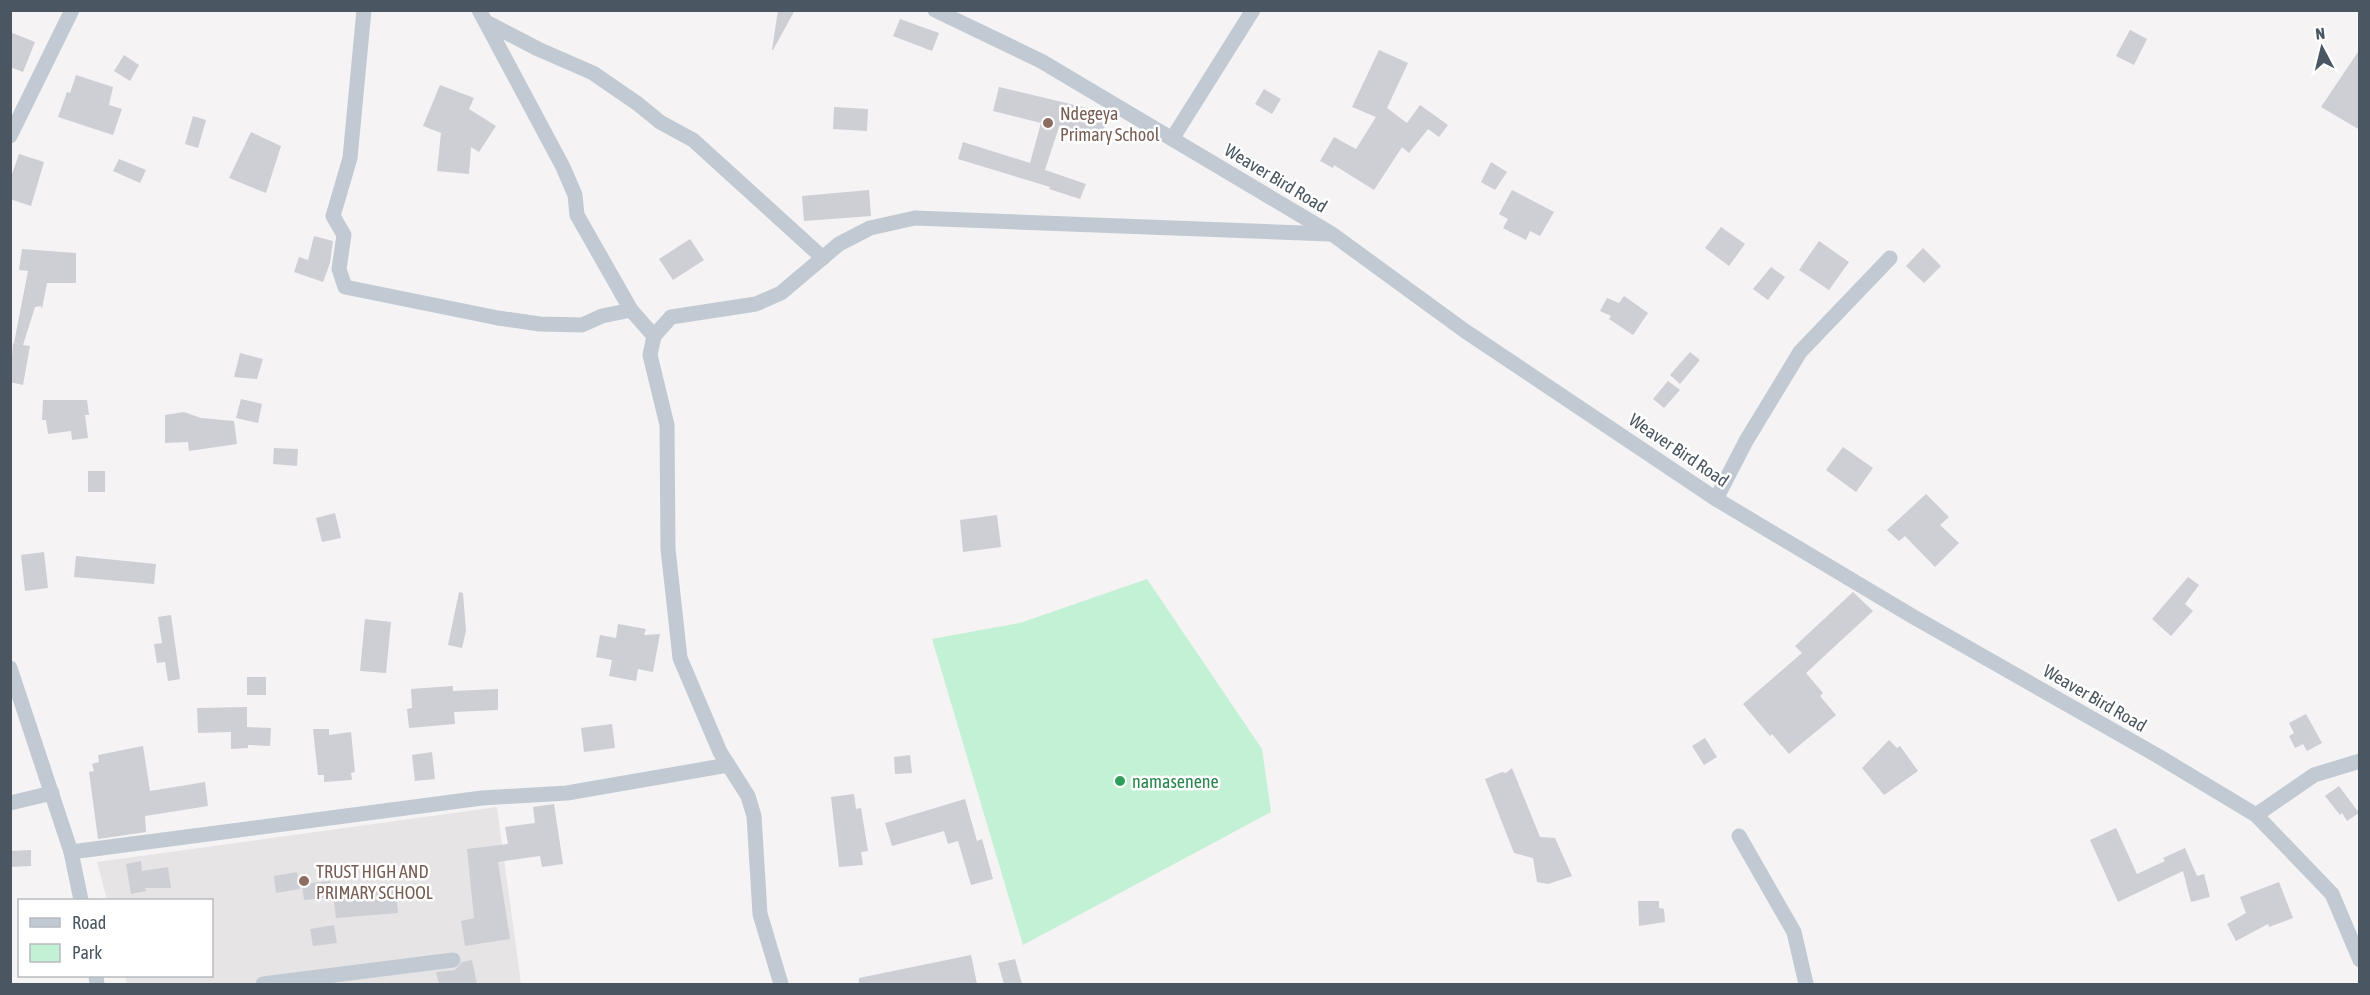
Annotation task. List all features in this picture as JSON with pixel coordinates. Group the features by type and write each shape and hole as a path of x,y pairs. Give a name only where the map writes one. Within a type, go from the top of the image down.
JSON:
{"street":[{"path":"10,136 72,10"},
{"path":"364,10 350,158 333,216 344,235 339,269 345,287 498,318 540,324 582,326 602,316 631,310"},
{"name":"Weaver Bird Road","path":"935,10 1041,61 1332,234 1465,331 1716,499 1912,616 2158,756 2256,815 2332,894 2360,960"},
{"path":"1172,139 1253,10"},
{"path":"484,17 530,109 563,166 575,195 577,215 631,310 654,336"},
{"path":"484,17 538,49 593,73 638,104 660,123 693,140 823,258"},
{"path":"781,984 760,914 754,816 747,796 720,752 680,658 668,549 667,425 650,355 654,336 671,317 756,304 781,292 839,244 870,228 915,218 1332,234"},
{"path":"1716,499 1746,441 1800,352 1890,258"},
{"path":"10,668 71,852 81,899"},
{"path":"2256,815 2314,775 2360,761"},
{"path":"71,852 482,798 567,793 728,765"},
{"path":"10,803 52,793"},
{"path":"1739,836 1794,932 1806,984"},
{"path":"263,984 453,960"}],"shaded area":[{"name":"TRUST HIGH AND PRIMARY SCHOOL","path":"497,807 521,984 127,984 125,977 213,977 213,899 107,899 97,862"}],"green space":[{"name":"namasenene","path":"1147,579 1262,749 1271,812 1023,945 932,639 1020,623"}],"building":[{"path":"778,10 795,10 772,50"},
{"path":"900,19 939,33 932,51 893,36"},
{"path":"2130,30 2147,39 2134,65 2116,56"},
{"path":"10,32 35,42 23,72 10,67"},
{"path":"2360,49 2360,130 2321,107"},
{"path":"1379,50 1408,63 1387,108 1407,123 1420,105 1448,125 1439,137 1428,129 1409,153 1402,147 1374,190 1334,165 1333,168 1320,161 1334,137 1356,149 1376,117 1352,107"},
{"path":"124,55 139,65 130,81 114,71"},
{"path":"76,75 113,87 109,105 122,109 113,135 58,117"},
{"path":"440,85 474,98 469,109 496,126 479,152 471,147 469,174 437,171 441,133 423,126"},
{"path":"999,87 1108,113 1102,137 1059,127 1045,170 1086,184 1080,199 1049,189 1050,187 958,159 963,142 1030,163 1041,123 993,111"},
{"path":"1264,89 1281,99 1272,114 1255,104"},
{"path":"834,107 868,109 867,131 833,129"},
{"path":"193,116 206,120 198,148 185,144"},
{"path":"251,132 281,146 266,193 229,178"},
{"path":"19,154 44,162 31,206 10,199 10,180"},
{"path":"119,159 146,170 140,183 113,171"},
{"path":"1491,162 1507,172 1495,190 1481,182"},
{"path":"869,190 871,216 804,221 802,196"},
{"path":"1512,190 1554,212 1540,236 1530,231 1526,240 1503,228 1508,219 1499,214"},
{"path":"1721,227 1745,244 1729,266 1705,248"},
{"path":"314,236 333,241 330,263 323,282 294,272 299,257 308,260"},
{"path":"690,239 704,260 673,280 659,259"},
{"path":"1819,241 1849,262 1829,290 1799,270"},
{"path":"1923,248 1941,266 1924,283 1906,266"},
{"path":"22,249 76,253 76,283 47,283 42,309 41,306 35,307 23,345 30,346 23,385 10,382 13,343 22,345 14,343 28,271 19,270"},
{"path":"1771,267 1785,277 1768,300 1753,289"},
{"path":"1624,296 1648,313 1633,335 1609,319 1611,316 1600,311 1607,298 1619,303"},
{"path":"1690,352 1700,360 1680,384 1670,375"},
{"path":"240,353 263,359 257,379 234,377"},
{"path":"1668,381 1680,390 1664,408 1653,399"},
{"path":"241,399 262,404 258,423 236,418"},
{"path":"43,400 87,400 89,415 85,415 88,438 72,440 71,431 48,434 46,420 42,420"},
{"path":"184,412 201,418 234,421 237,444 189,451 188,442 165,443 165,415"},
{"path":"1843,447 1873,468 1856,492 1826,470"},
{"path":"274,448 298,449 297,466 273,464"},
{"path":"88,471 105,471 105,492 88,492"},
{"path":"1926,494 1949,517 1940,525 1959,543 1935,567 1905,536 1899,541 1887,530"},
{"path":"335,513 341,538 322,542 316,518"},
{"path":"997,515 1001,547 963,552 960,520"},
{"path":"44,552 48,588 25,591 21,555"},
{"path":"76,556 156,564 154,584 74,577"},
{"path":"2188,577 2199,585 2185,604 2193,611 2171,636 2152,619"},
{"path":"459,592 463,593 466,631 462,648 448,645"},
{"path":"1853,592 1873,611 1806,673 1823,693 1820,696 1836,715 1789,754 1743,704 1802,653 1795,646"},
{"path":"171,615 180,679 168,681 165,662 157,663 154,644 162,643 158,617"},
{"path":"365,619 391,622 386,673 360,671"},
{"path":"618,624 646,629 644,635 660,634 653,672 638,669 636,681 609,676 612,660 596,657 600,635 616,638"},
{"path":"247,677 266,677 266,695 247,695"},
{"path":"453,686 453,691 498,689 498,710 454,712 455,724 409,728 407,709 412,708 411,689"},
{"path":"247,707 247,727 271,728 270,746 248,745 248,748 231,749 231,732 198,733 197,708"},
{"path":"2306,714 2322,743 2307,751 2303,744 2295,748 2289,736 2294,733 2289,723"},
{"path":"612,724 615,748 584,752 581,728"},
{"path":"313,729 329,729 329,735 351,732 355,772 351,773 352,780 324,782 324,775 318,775"},
{"path":"1705,738 1717,757 1704,765 1692,746"},
{"path":"1889,740 1897,748 1900,746 1918,771 1884,795 1862,768"},
{"path":"143,746 150,791 205,782 208,806 145,816 146,832 98,839 89,772 94,771 92,764 99,762 98,755"},
{"path":"432,752 435,779 415,781 412,755"},
{"path":"910,755 912,773 895,774 894,757"},
{"path":"1512,768 1540,837 1555,838 1572,876 1548,884 1537,882 1533,858 1514,853 1485,779 1502,772 1506,773"},
{"path":"2339,786 2359,813 2347,821 2325,796"},
{"path":"854,794 856,809 861,808 868,851 861,852 863,865 839,867 831,797"},
{"path":"965,799 977,841 982,839 993,879 971,885 958,841 948,844 944,831 892,846 885,823"},
{"path":"554,804 563,864 542,867 540,856 498,862 510,939 465,946 461,921 474,918 467,849 508,844 505,827 535,823 533,807"},
{"path":"2116,828 2137,874 2165,861 2163,858 2185,848 2197,876 2204,874 2210,897 2191,902 2183,871 2118,902 2090,840"},
{"path":"31,850 31,866 10,867 10,851"},
{"path":"141,861 142,871 168,867 171,888 145,888 146,891 131,894 126,864"},
{"path":"297,872 300,889 276,893 274,876"},
{"path":"330,881 332,897 304,900 302,884"},
{"path":"2279,882 2293,918 2269,927 2268,924 2236,941 2227,924 2246,913 2240,897"},
{"path":"396,890 398,913 336,918 333,895"},
{"path":"1638,901 1659,901 1659,908 1664,909 1665,922 1639,926"},
{"path":"334,925 337,943 313,946 310,929"},
{"path":"971,955 977,984 859,984 859,978"},
{"path":"1015,959 1022,984 1004,984 998,963"},
{"path":"472,960 477,984 439,984 436,972 455,970 462,962"}],"place":[{"name":"Ndegeya Primary School","path":"1048,123"},
{"name":"namasenene","path":"1120,781"},
{"name":"TRUST HIGH AND PRIMARY SCHOOL","path":"304,881"}]}
